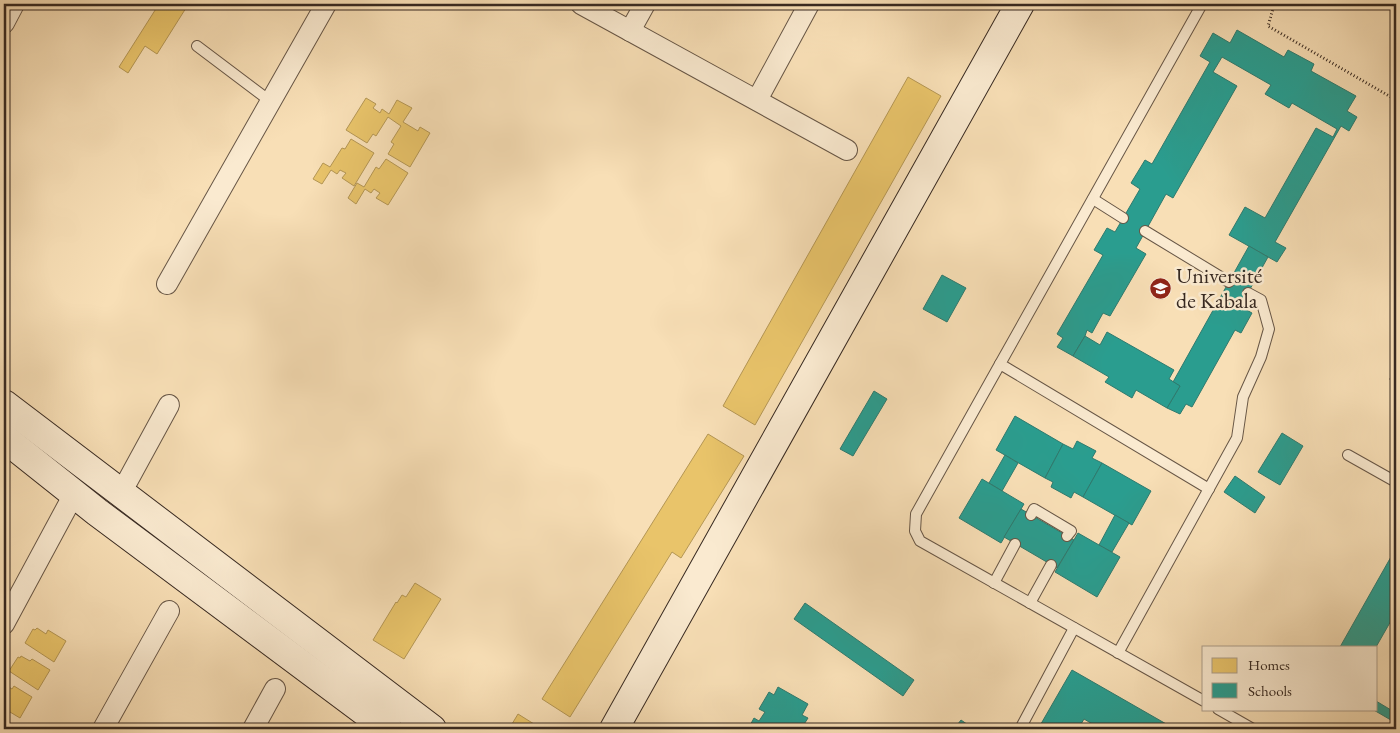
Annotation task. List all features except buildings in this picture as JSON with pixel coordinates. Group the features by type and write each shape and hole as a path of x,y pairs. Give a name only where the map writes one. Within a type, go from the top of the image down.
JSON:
{"main road":[{"path":"614,729 1020,4"},
{"path":"4,404 432,729"},
{"path":"4,438 74,494 388,729"}],"street":[{"path":"4,22 14,4"},
{"path":"167,284 326,4"},
{"path":"581,4 847,150"},
{"path":"630,30 645,4"},
{"path":"757,100 809,4"},
{"path":"121,493 169,405"},
{"path":"4,624 74,494"},
{"path":"103,729 168,611"},
{"path":"253,729 275,689"}],"lane":[{"path":"1202,4 916,514 915,530 920,541 1202,700"},
{"path":"197,46 270,101"},
{"path":"1093,199 1123,218"},
{"path":"1145,231 1229,282"},
{"path":"1118,653 1237,438 1243,397 1261,357 1269,329 1262,300 1248,292"},
{"path":"1000,364 1209,489"},
{"path":"1348,455 1396,482"},
{"path":"1031,515 1034,510 1049,518 1070,531 1067,536"},
{"path":"994,583 1015,544"},
{"path":"1030,603 1051,565"},
{"path":"1020,729 1074,628"},
{"path":"1220,710 1254,729"}],"path":[{"path":"1276,4 1268,26 1396,100"},
{"path":"1390,378 1396,381"}],"place":[{"name":"Université de Kabala","path":"1160,288"}]}
